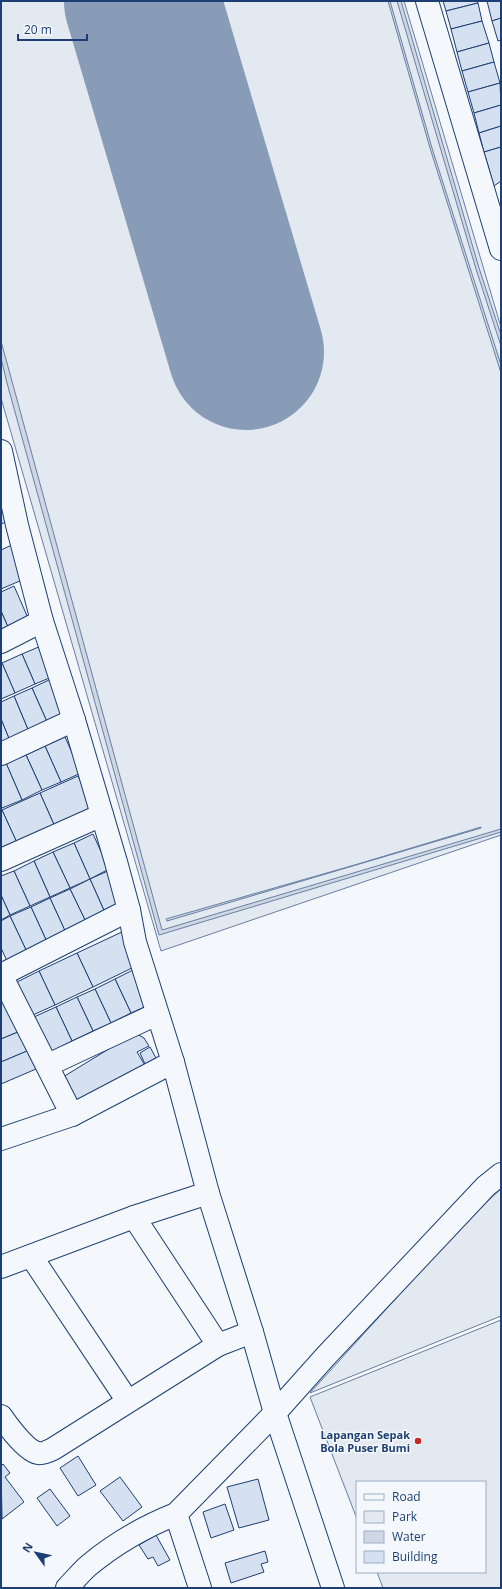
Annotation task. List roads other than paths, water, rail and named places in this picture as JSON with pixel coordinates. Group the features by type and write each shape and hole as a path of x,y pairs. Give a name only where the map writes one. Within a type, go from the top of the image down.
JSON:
{"street":[{"path":"427,1 494,198 501,249"},
{"path":"1,451 9,528 74,720 129,910 135,942 173,1062 208,1193 252,1332 275,1413 333,1588"},
{"path":"1,642 42,622"},
{"path":"1,754 74,720"},
{"path":"1,860 102,815"},
{"path":"72,1114 1,975 129,910"},
{"path":"48,1065 157,1014"},
{"path":"1,1139 72,1114 173,1062"},
{"path":"67,1588 88,1566 158,1522 176,1514 275,1413 325,1357 486,1186 501,1174"},
{"path":"1,1267 134,1218 208,1193"},
{"path":"134,1218 218,1345"},
{"path":"31,1256 123,1394"},
{"path":"5,1430 30,1450 42,1453 53,1449 218,1345 252,1332"},
{"path":"176,1514 200,1588"}],"water":[{"path":"388,1 390,1 432,148 501,365 501,373 430,148"},
{"path":"397,1 401,1 479,268 501,335 501,346 476,269"},
{"path":"1,341 162,930 501,829 501,832 159,935 7,383 1,358"},
{"path":"481,828 167,921 166,919 358,864"}],"place":[{"name":"Lapangan Sepak Bola Puser Bumi","path":"418,1441"}]}
